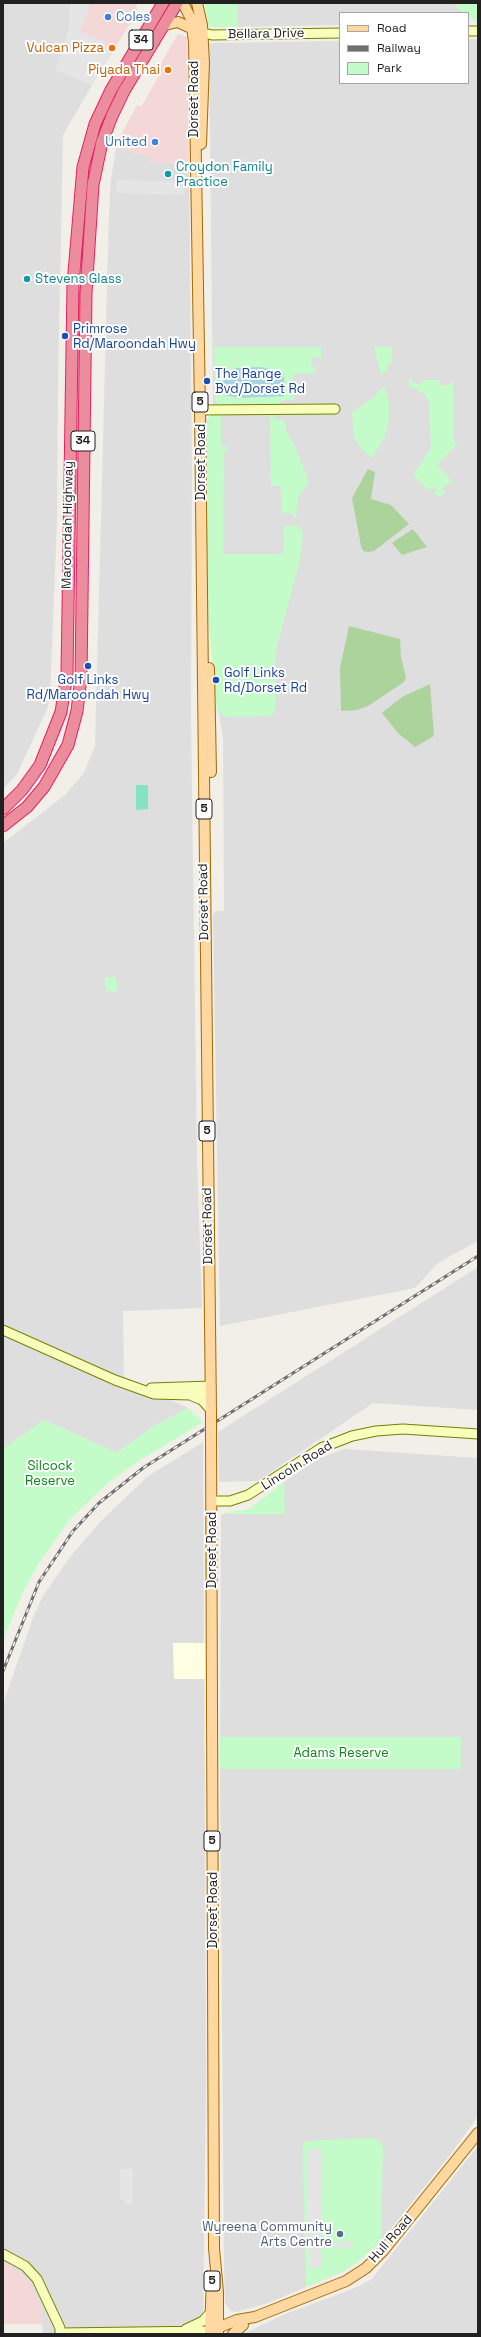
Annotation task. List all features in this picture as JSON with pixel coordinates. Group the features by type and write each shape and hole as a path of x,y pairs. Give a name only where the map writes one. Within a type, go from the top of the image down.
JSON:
{"highway":[{"name":"Maroondah Highway","path":"3,808 22,790 40,764 61,712 67,674 73,284 83,167 95,124 111,90 163,3"},
{"name":"Maroondah Highway","path":"3,826 27,807 44,787 68,745 77,711 81,678 86,292 93,185 102,142 112,116 124,91 177,3"}],"main road":[{"name":"Dorset Road","path":"183,3 189,14 193,29 199,55 204,94 197,198 201,606 207,718 204,851 212,1501 214,2248 210,2313 215,2332"},
{"name":"Dorset Road","path":"197,3 203,34 199,55"},
{"path":"165,25 178,22 193,29"},
{"name":"Bellara Drive","path":"193,29 203,34 339,33"},
{"path":"200,410 336,409"},
{"path":"3,1330 115,1380 141,1388 154,1394 191,1395 211,1389"},
{"path":"141,1388 211,1389"},
{"path":"191,1395 202,1400 211,1412"},
{"name":"Lincoln Road","path":"212,1501 230,1501 248,1495 321,1448 352,1436 376,1431 403,1429 478,1434"},
{"name":"Hull Road","path":"215,2332 346,2281 366,2268 383,2252 478,2133"},
{"name":"Dorset Road","path":"214,2248 218,2305 215,2332"},
{"path":"3,2254 25,2266 37,2280 60,2328 60,2333 215,2332"},
{"path":"218,2305 226,2315 240,2322 233,2334"},
{"path":"177,2332 195,2326 210,2313"}],"shaded area":[{"path":"3,3 70,3 70,25 56,70 92,85 63,135 57,521 50,696 48,707 17,774 3,789"},
{"path":"70,3 137,3 136,7 138,11 92,85 56,70 70,25"},
{"path":"70,3 91,3 80,32 105,42 103,48 113,51 92,85 56,70 70,25"},
{"path":"238,3 453,3 463,12 339,12 339,25 238,27"},
{"path":"178,34 187,37 189,163 149,162 150,157 116,148 121,135 137,105 141,107 161,72 157,70"},
{"path":"469,39 478,39 478,1241 438,1263 415,1288 220,1326 213,914 216,911 224,911 223,739 216,696 209,45 212,43 339,41 339,84 469,84"},
{"path":"116,148 151,157 150,162 189,163 192,471 191,714 197,1158 202,1308 123,1311 124,1377 188,1408 151,1428 117,1453 44,1420 4,1449 3,843 65,795 84,773 95,746 109,212 111,180"},
{"path":"117,180 181,182 181,186 184,186 185,195 117,193"},
{"path":"478,1267 478,1410 373,1403 258,1481 219,1482 218,1432"},
{"path":"203,1442 206,2081 203,2334 43,2334 41,2306 3,2263 3,1704 34,1615 43,1596 69,1558 100,1522 147,1477"},
{"path":"345,1449 478,1458 478,2116 450,2155 381,2241 358,2262 342,2272 268,2303 236,2312 231,2311 225,2303 224,2265 220,1769 221,1514 284,1514 284,1482 320,1458"},
{"path":"173,1643 205,1643 205,1679 174,1679"},
{"path":"478,2146 478,2334 243,2334 285,2314 350,2290 371,2280"},
{"path":"322,2149 321,2240 334,2244 350,2240 352,2248 322,2248 322,2268 309,2268 307,2150"},
{"path":"120,2169 133,2169 133,2204 125,2204 125,2200 120,2200"},
{"path":"3,2263 13,2267 28,2280 41,2306 42,2324 3,2324"}],"green space":[{"path":"204,3 238,3 238,27 209,27"},
{"path":"453,3 478,3 478,23 469,17 469,12 463,12"},
{"path":"374,346 392,347 392,363 387,364 387,371 381,375"},
{"path":"214,347 321,347 321,360 315,356 310,360 316,373 293,374 294,400 282,400 279,404 219,405 215,400"},
{"path":"408,379 412,379 412,383 421,385 422,380 440,380 440,385 451,385 451,380 453,380 454,442 457,445 437,465 455,484 451,481 442,489 445,493 439,496 432,494 437,490 434,487 429,491 413,475 431,448 429,402 423,392 418,392 418,389 411,388"},
{"path":"384,386 389,401 389,420 384,438 372,458 363,451 354,437 352,412 372,399"},
{"path":"221,414 221,446 227,446 227,450 224,453 223,554 283,554 284,526 298,526 303,532 300,560 275,654 275,710 273,714 269,716 225,717 217,711 205,586 208,569 204,555 205,431 207,419 212,415"},
{"path":"275,417 275,420 283,420 285,422 286,431 296,448 308,480 308,483 298,498 296,517 293,518 293,513 282,513 281,486 271,486 270,419"},
{"path":"368,469 375,472 371,499 391,505 409,524 374,551 368,552 363,551 361,546 352,498"},
{"path":"413,529 427,547 402,555 392,543"},
{"path":"349,626 400,639 401,657 406,678 404,682 368,706 357,710 341,711 340,668"},
{"path":"430,684 434,736 415,747 398,733 382,713 402,697"},
{"path":"136,785 148,785 148,809 136,810"},
{"path":"104,977 116,977 118,991 106,991"},
{"name":"Silcock Reserve","path":"188,1408 203,1422 139,1461 108,1483 71,1518 39,1563 23,1592 3,1640 3,1449 44,1420 117,1453 151,1428"},
{"path":"284,1482 285,1514 221,1514 249,1509"},
{"name":"Adams Reserve","path":"220,1737 461,1737 461,1769 220,1769"},
{"path":"372,2138 378,2140 383,2146 381,2241 358,2262 342,2272 306,2287 303,2144 306,2141"}],"water":[{"path":"260,367 283,372 286,392 284,396 239,398 226,395 222,385 226,372 237,368"}],"railway":[{"path":"3,1671 39,1582 73,1531 99,1503 143,1468 478,1256"}],"place":[{"name":"Coles","path":"108,17"},
{"name":"Vulcan Pizza","path":"112,48"},
{"name":"Piyada Thai","path":"168,70"},
{"name":"United","path":"155,142"},
{"name":"Croydon Family Practice","path":"168,174"},
{"name":"Stevens Glass","path":"27,279"},
{"name":"Primrose Rd/Maroondah Hwy","path":"65,336"},
{"name":"The Range Bvd/Dorset Rd","path":"207,381"},
{"name":"Golf Links Rd/Maroondah Hwy","path":"88,666"},
{"name":"Golf Links Rd/Dorset Rd","path":"216,680"},
{"name":"Wyreena Community Arts Centre","path":"340,2234"}]}
